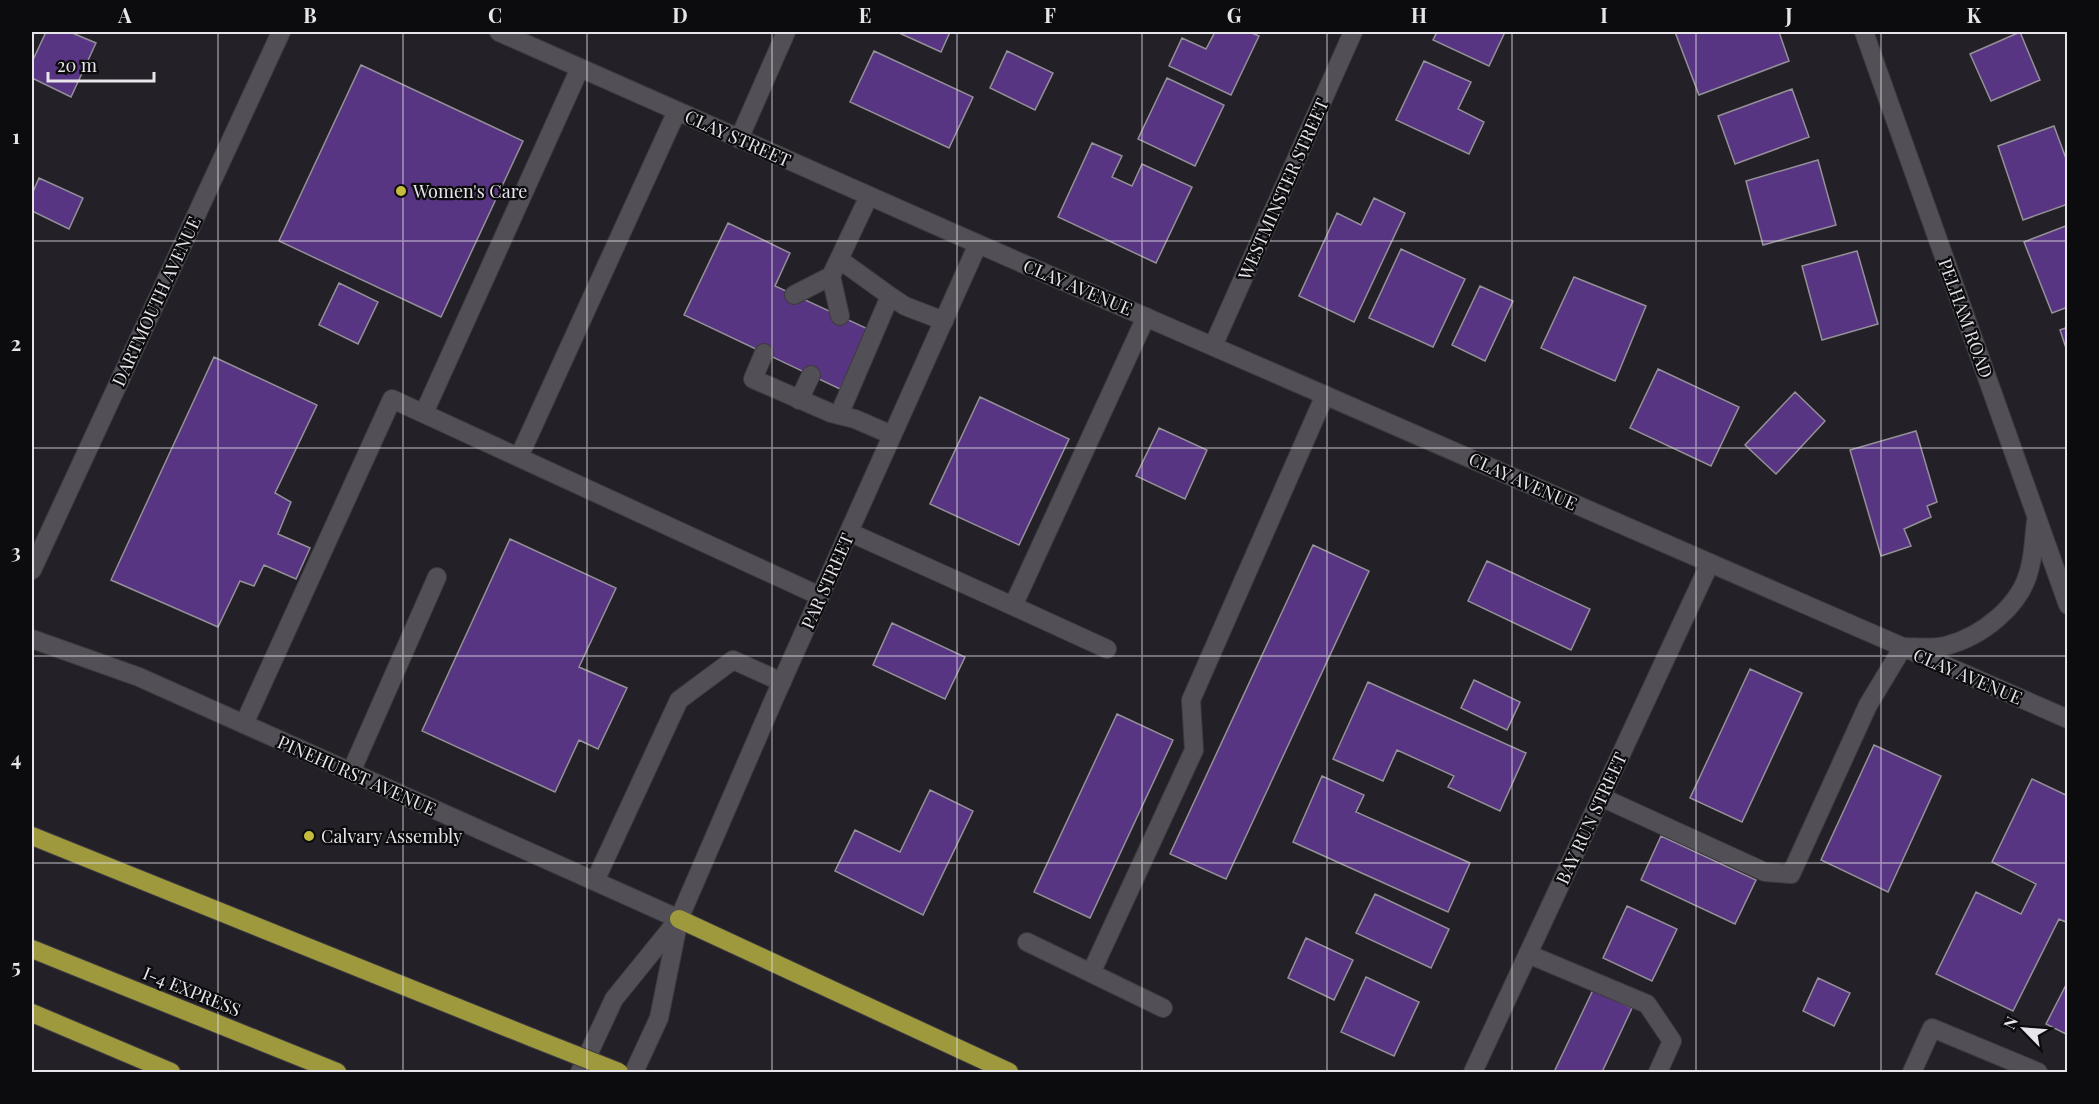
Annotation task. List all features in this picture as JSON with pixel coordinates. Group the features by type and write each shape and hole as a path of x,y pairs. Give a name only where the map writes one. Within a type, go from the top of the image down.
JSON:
{"highway":[{"path":"32,836 619,1072"},
{"path":"680,919 1009,1072"},
{"name":"I-4 EXPRESS","path":"32,949 337,1072"},
{"path":"32,1013 171,1072"}],"street":[{"name":"DARTMOUTH AVENUE","path":"32,570 281,32"},
{"name":"CLAY STREET","path":"499,32 978,244"},
{"path":"739,139 786,32"},
{"name":"WESTMINSTER STREET","path":"1213,346 1353,32"},
{"name":"PELHAM ROAD","path":"1864,32 2067,605"},
{"path":"424,413 580,68"},
{"path":"519,457 677,111"},
{"path":"840,316 835,268 869,196"},
{"name":"CLAY AVENUE","path":"978,244 2067,718"},
{"name":"PAR STREET","path":"634,1072 659,1017 680,919 782,682 978,244"},
{"path":"794,295 835,268"},
{"path":"835,268 905,306 944,321"},
{"path":"839,415 890,296"},
{"path":"1013,606 1146,317"},
{"path":"764,353 753,379 892,435"},
{"path":"799,399 811,375"},
{"path":"1091,973 1194,750 1191,700 1325,395"},
{"path":"244,724 392,399 820,596"},
{"path":"1601,797 1765,872 1791,874 1868,705 1903,647 1942,647 1967,638 1988,626 2010,606 2030,569 2036,516"},
{"path":"849,532 1107,649"},
{"name":"BAY RUN STREET","path":"1473,1072 1710,563"},
{"path":"351,772 437,577"},
{"name":"PINEHURST AVENUE","path":"32,639 139,677 680,919"},
{"path":"595,881 679,700 733,660 782,682"},
{"name":"PAR STREET","path":"580,1072 614,999 680,919"},
{"path":"1028,942 1163,1008"},
{"path":"1528,954 1647,1004 1672,1041 1658,1072"},
{"path":"1912,1072 1932,1028 2038,1072"}],"building":[{"path":"46,32 70,32 96,43 71,97 32,78 32,62"},
{"path":"897,32 950,32 941,52"},
{"path":"1215,32 1249,32 1259,36 1231,95 1169,66 1182,38 1206,49"},
{"path":"1437,32 1505,32 1489,66 1433,40"},
{"path":"1675,32 1779,32 1789,61 1699,95"},
{"path":"2020,32 2040,80 1991,101 1970,54"},
{"path":"874,51 973,97 949,148 850,102"},
{"path":"1007,51 1053,73 1035,110 990,88"},
{"path":"1424,61 1471,82 1458,109 1484,122 1469,154 1396,120"},
{"name":"Women's Care","path":"361,65 523,141 441,317 279,241"},
{"path":"1167,78 1224,105 1195,166 1138,139"},
{"path":"1792,89 1809,137 1735,164 1718,116"},
{"path":"2054,126 2068,164 2068,204 2023,220 1998,146"},
{"path":"1092,143 1122,156 1112,177 1132,186 1142,164 1192,187 1156,263 1058,217"},
{"path":"1818,160 1836,225 1763,245 1746,181"},
{"path":"39,178 83,198 69,229 32,211 32,194"},
{"path":"1374,198 1405,213 1354,322 1299,296 1337,213 1361,225"},
{"path":"728,223 790,253 775,286 868,329 840,389 684,315"},
{"path":"2068,225 2068,307 2052,313 2024,242"},
{"path":"1401,249 1465,279 1433,347 1369,318"},
{"path":"1857,251 1878,324 1822,340 1802,266"},
{"path":"1574,277 1646,306 1615,381 1541,348"},
{"path":"339,283 378,302 358,344 319,325"},
{"path":"1480,286 1513,301 1485,361 1452,345"},
{"path":"2068,327 2068,354 2060,330"},
{"path":"214,357 317,405 275,493 291,502 278,534 310,548 296,579 264,565 254,586 240,581 218,627 111,580"},
{"path":"1658,369 1739,407 1711,466 1630,428"},
{"path":"1795,392 1825,421 1776,474 1745,445"},
{"path":"980,397 1069,439 1019,545 930,504"},
{"path":"1159,428 1207,450 1185,499 1136,476"},
{"path":"1916,431 1937,502 1927,506 1931,517 1904,529 1911,546 1881,556 1850,450"},
{"path":"510,539 616,588 579,667 627,688 598,749 579,740 555,792 422,731"},
{"path":"1313,545 1369,571 1226,879 1170,854"},
{"path":"1487,561 1590,609 1571,650 1468,601"},
{"path":"892,623 965,657 945,699 873,665"},
{"path":"1750,669 1802,693 1742,822 1690,798"},
{"path":"1474,680 1520,702 1507,730 1461,708"},
{"path":"1368,682 1526,753 1500,811 1448,787 1454,776 1397,750 1383,781 1333,759"},
{"path":"1117,714 1173,740 1090,918 1034,892"},
{"path":"1874,745 1941,776 1888,892 1821,860"},
{"path":"1322,776 1364,795 1356,812 1470,863 1448,912 1293,842"},
{"path":"2032,779 2068,796 2068,923 2059,919 2013,1011 1936,974 1976,892 2021,914 2036,884 1992,862"},
{"path":"930,790 973,811 923,915 835,871 855,830 900,852"},
{"path":"1661,836 1756,880 1735,924 1641,880"},
{"path":"1375,894 1449,929 1431,968 1356,933"},
{"path":"1627,906 1677,929 1652,981 1603,958"},
{"path":"1306,938 1353,960 1334,1000 1288,978"},
{"path":"1366,977 1419,1002 1394,1056 1341,1032"},
{"path":"1818,978 1850,993 1834,1026 1803,1011"},
{"path":"2068,981 2068,1035 2046,1024"},
{"path":"1593,990 1632,1008 1602,1072 1554,1072"}],"place":[{"name":"Women's Care","path":"401,191"},
{"name":"Calvary Assembly","path":"309,836"}]}
